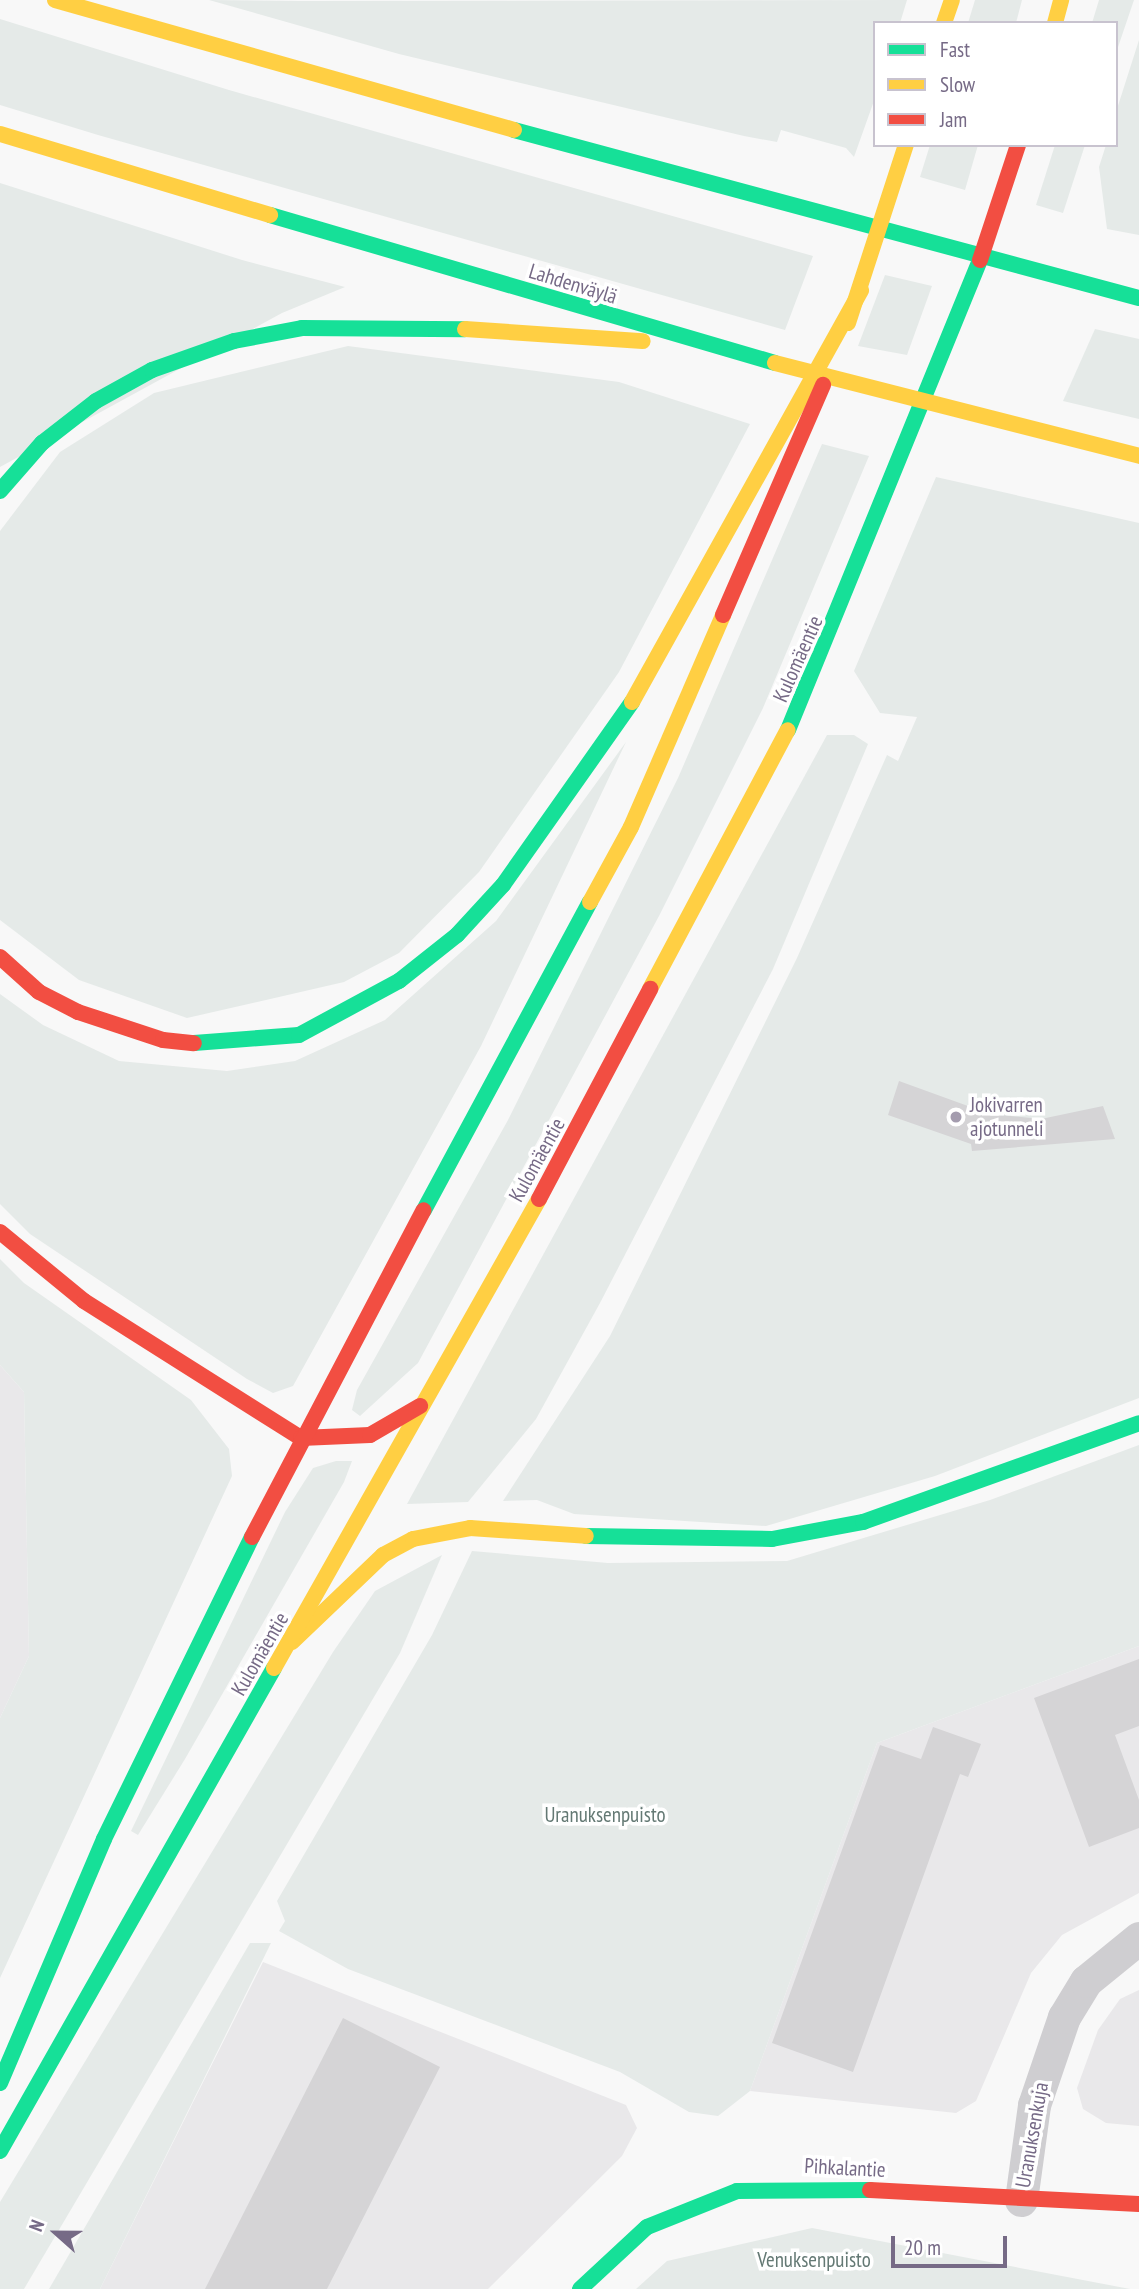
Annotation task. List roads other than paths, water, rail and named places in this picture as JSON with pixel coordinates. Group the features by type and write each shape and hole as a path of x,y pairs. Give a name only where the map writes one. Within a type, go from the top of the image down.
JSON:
{"main road":[{"path":"55,0 753,198 1139,298"},
{"path":"945,21 951,0"},
{"path":"1056,21 1061,0"},
{"name":"Lahdenväylä","path":"0,134 702,344 1139,456"},
{"path":"0,2083 104,1839 302,1438 631,827 753,557 861,290 905,147"},
{"name":"Kulomäentie","path":"0,2151 292,1642 420,1406 642,1014 806,695 951,343 1017,147"},
{"path":"0,957 39,992 78,1012 163,1040 205,1044 299,1034 399,981 457,935 503,885 576,789 651,669 861,290"},
{"path":"1110,290 1139,291"},
{"path":"0,491 42,443 96,401 152,370 234,341 302,328 394,324 702,344"},
{"path":"0,1232 84,1301 302,1438 370,1435 420,1406"},
{"path":"292,1642 383,1555 413,1539 470,1528 675,1542 772,1539 863,1522 1139,1423"},
{"name":"Pihkalantie","path":"580,2289 647,2227 737,2191 799,2186 1021,2200 1139,2204"}],"street":[{"name":"Uranuksenkuja","path":"1021,2200 1034,2105 1064,2017 1086,1981 1139,1938"}],"place":[{"name":"Jokivarren ajotunneli","path":"956,1117"}],"park label":[{"name":"Uranuksenpuisto","path":"605,1815"},
{"name":"Venuksenpuisto","path":"814,2260"}]}
